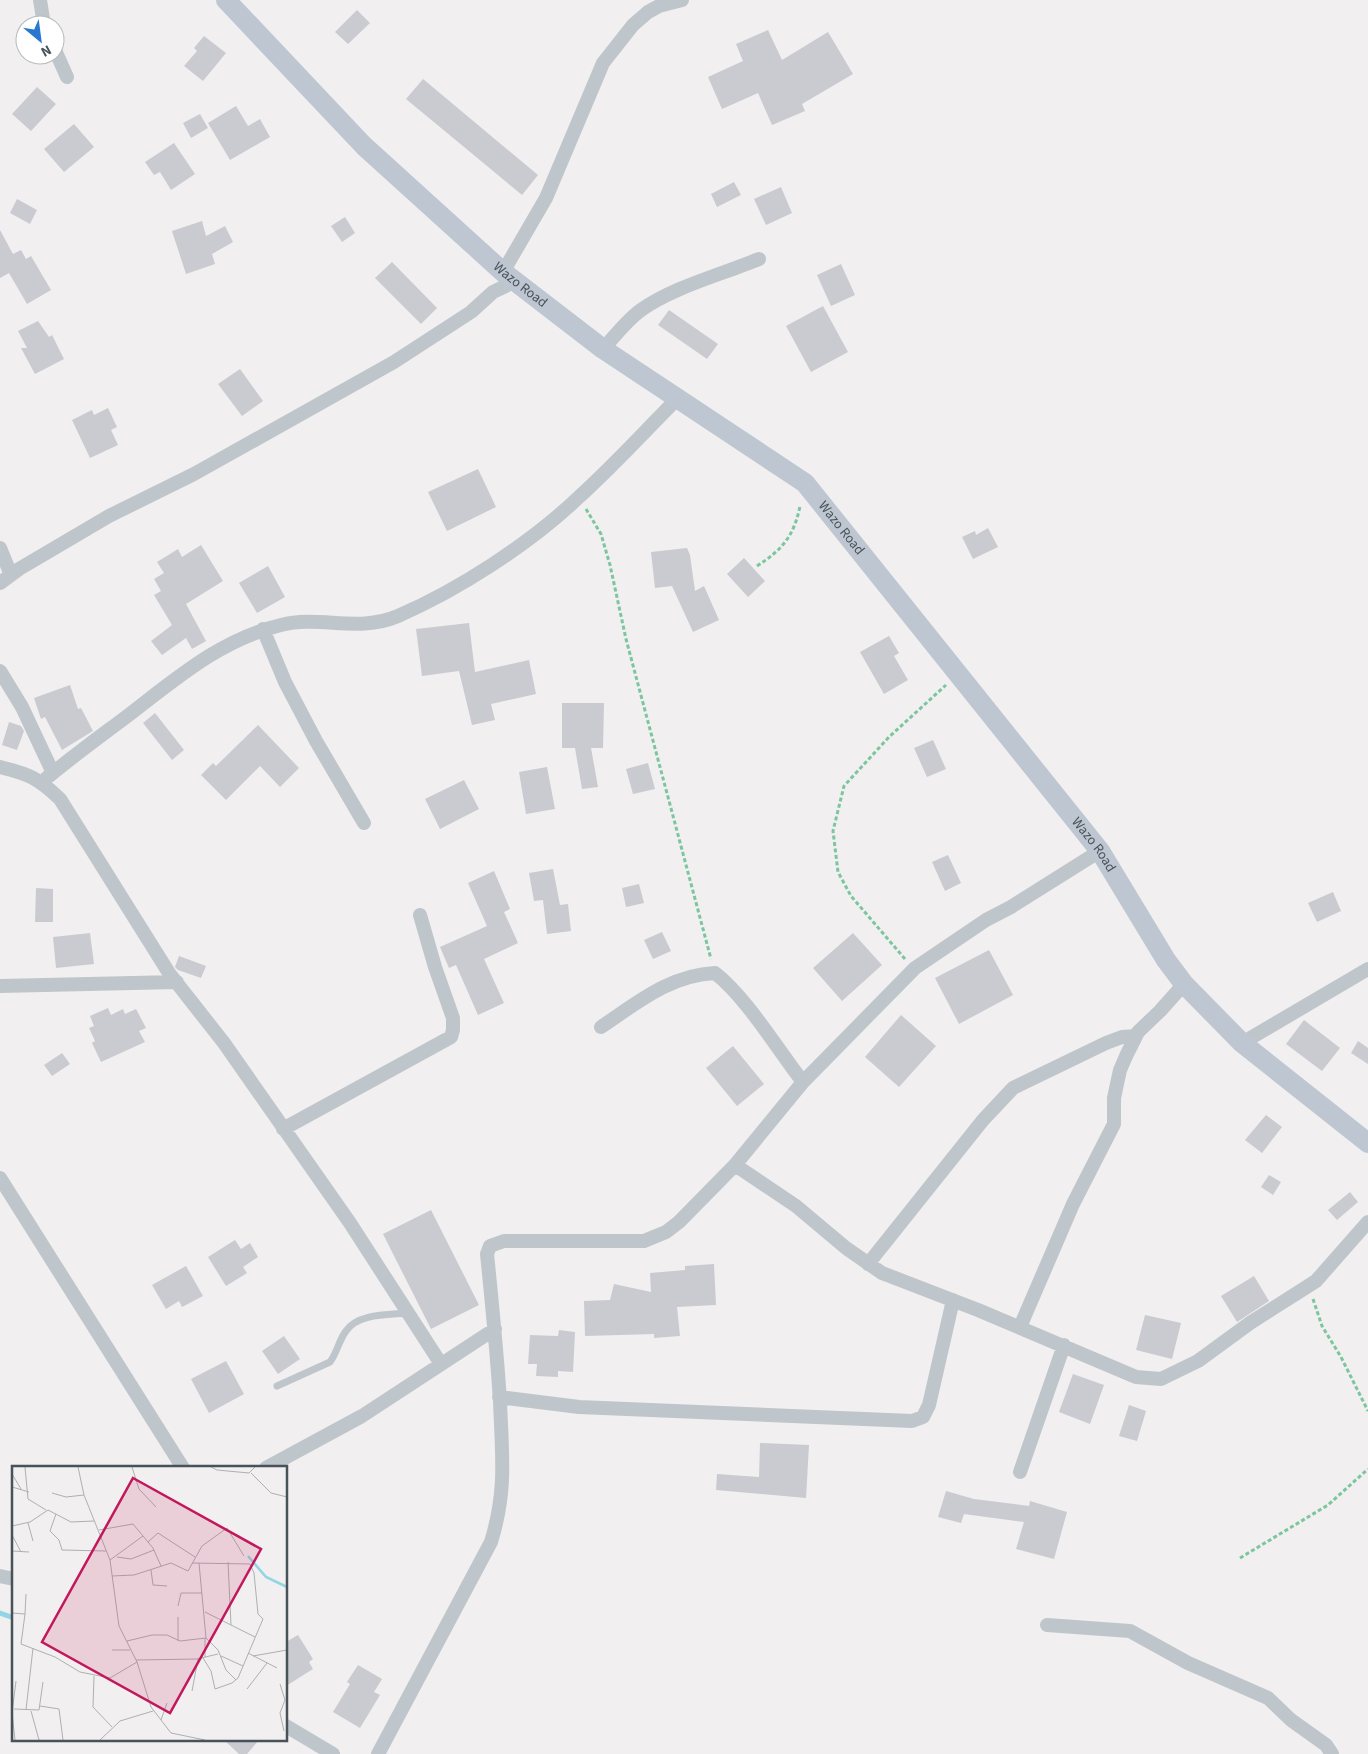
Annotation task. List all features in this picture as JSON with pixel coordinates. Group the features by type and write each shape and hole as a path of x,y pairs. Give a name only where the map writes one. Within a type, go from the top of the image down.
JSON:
{"main road":[{"name":"Wazo Road","path":"226,0 364,146 509,277 603,349 799,478 811,490 1100,851 1166,960 1184,984 1242,1043 1368,1143"}],"street":[{"path":"40,0 42,15"},
{"path":"0,548 6,579 109,516 194,474 394,362 471,312 509,277 546,198 603,62 633,25 648,12 659,6 682,0"},
{"path":"62,65 67,77"},
{"path":"603,349 633,316 648,305 673,292 759,259"},
{"path":"0,767 48,777 199,661 240,637 288,623 361,625 377,623 397,616 499,561 579,498 678,398"},
{"path":"263,629 285,682 311,733 364,823"},
{"path":"0,671 22,707 48,777 60,799 177,982 224,1043 358,1236 441,1364"},
{"path":"378,1754 491,1542 499,1516 504,1481 495,1329 487,1254 494,1243 644,1241 666,1232 679,1222 735,1165 803,1082 915,968 986,920 1011,907 1100,851"},
{"path":"283,1128 450,1037 453,1030 453,1018 435,967 420,915"},
{"path":"1242,1043 1368,969"},
{"path":"601,1027 669,983 697,974 715,973 745,1006 803,1082"},
{"path":"0,986 177,982"},
{"path":"1020,1327 1073,1204 1114,1124 1114,1098 1120,1070 1136,1036 1184,984"},
{"path":"868,1264 982,1120 1013,1088 1122,1037 1136,1036"},
{"path":"735,1165 796,1206 846,1248 882,1273 1064,1345 1136,1377 1161,1379 1198,1361 1250,1323 1316,1281 1368,1222"},
{"path":"0,1178 182,1466"},
{"path":"499,1397 579,1407 912,1421 922,1417 929,1405 953,1300"},
{"path":"270,1466 362,1416 495,1329"},
{"path":"1020,1472 1064,1345"},
{"path":"1047,1625 1130,1631 1188,1663 1268,1698 1291,1720 1326,1745 1332,1754"},
{"path":"288,1727 333,1754"}],"lane":[{"path":"277,1386 330,1362 346,1331 353,1324 375,1316 408,1313"}],"path":[{"path":"757,566 788,540 796,524 801,501 811,490"},
{"path":"579,498 601,534 626,639 671,803 688,880 715,973"},
{"path":"915,968 852,896 838,872 833,831 844,786 889,737 959,674"},
{"path":"1309,1286 1322,1326 1341,1357 1368,1411"},
{"path":"1240,1558 1328,1505 1368,1469"}],"building":[{"path":"357,10 370,23 348,44 335,32"},
{"path":"768,30 782,60 828,32 853,74 802,104 805,111 772,125 758,93 722,109 708,77 743,61 736,44"},
{"path":"204,36 226,53 203,81 184,66 197,51 194,48"},
{"path":"423,79 538,175 522,195 406,99"},
{"path":"37,87 56,104 31,131 12,114"},
{"path":"236,106 248,126 260,119 270,137 230,160 208,123"},
{"path":"200,114 208,128 191,138 183,123"},
{"path":"74,124 94,147 64,172 44,149"},
{"path":"174,143 195,174 171,190 160,172 154,175 145,162"},
{"path":"734,182 741,195 717,207 711,194"},
{"path":"781,187 792,213 766,225 754,199"},
{"path":"17,199 37,210 30,224 10,213"},
{"path":"345,217 355,233 342,242 331,226"},
{"path":"202,221 206,236 225,226 233,242 212,254 215,264 186,274 172,231"},
{"path":"0,230 13,254 21,250 26,259 31,256 51,290 27,304 9,273 0,278"},
{"path":"392,262 437,308 421,324 375,278"},
{"path":"841,264 855,295 831,306 817,275"},
{"path":"823,306 848,352 811,372 786,326"},
{"path":"669,310 718,344 707,359 658,325"},
{"path":"38,321 49,337 52,335 64,359 35,374 21,348 27,348 18,331"},
{"path":"240,369 263,401 242,416 218,384"},
{"path":"108,408 117,427 111,430 118,445 90,458 72,420 92,410 94,415"},
{"path":"478,469 496,507 447,531 428,492"},
{"path":"988,528 998,547 973,559 962,537 975,531 976,535"},
{"path":"201,545 223,581 186,604 206,641 192,649 186,638 162,655 151,641 172,625 154,595 161,591 154,579 164,573 157,562 178,549 182,557"},
{"path":"687,548 690,555 695,591 704,586 719,620 693,632 672,586 655,588 651,552"},
{"path":"744,558 765,581 748,597 727,574"},
{"path":"268,566 285,597 257,613 239,583"},
{"path":"469,623 475,672 529,660 536,694 491,704 495,720 472,725 459,671 422,676 416,629"},
{"path":"889,636 899,653 894,656 908,680 884,694 860,652"},
{"path":"70,685 78,709 81,708 93,731 62,750 45,717 41,719 34,698"},
{"path":"562,703 604,703 603,748 591,748 598,787 582,789 575,748 562,748"},
{"path":"155,713 184,750 172,760 143,723"},
{"path":"9,722 21,726 24,731 17,750 2,745"},
{"path":"258,725 299,768 280,787 260,766 226,800 201,775 213,763 216,766"},
{"path":"933,740 946,769 927,777 914,748"},
{"path":"648,763 655,789 633,794 626,769"},
{"path":"547,767 555,809 526,814 519,772"},
{"path":"464,780 479,809 440,829 425,799"},
{"path":"948,855 961,883 945,891 932,862"},
{"path":"553,869 560,905 568,904 571,931 547,934 543,900 534,901 529,873"},
{"path":"494,871 510,909 504,912 518,943 484,959 504,1003 478,1015 456,965 449,968 440,947 487,926 468,883"},
{"path":"639,884 644,903 626,907 622,888"},
{"path":"36,888 53,889 53,922 35,922"},
{"path":"1333,892 1341,911 1317,922 1308,903"},
{"path":"662,932 671,951 653,959 644,940"},
{"path":"90,933 94,964 56,968 53,937"},
{"path":"853,933 882,965 842,1001 813,968"},
{"path":"989,950 1013,995 959,1024 935,978"},
{"path":"179,956 206,966 201,978 178,970 175,967"},
{"path":"108,1008 111,1015 123,1009 125,1014 136,1009 146,1028 139,1031 145,1042 101,1062 92,1043 95,1041 89,1028 94,1026 90,1016"},
{"path":"901,1015 936,1046 899,1087 865,1057"},
{"path":"1304,1020 1340,1048 1322,1071 1286,1044"},
{"path":"1358,1041 1368,1048 1368,1064 1351,1053"},
{"path":"733,1046 764,1084 737,1106 706,1068"},
{"path":"62,1053 70,1064 52,1076 44,1065"},
{"path":"1266,1115 1282,1127 1262,1153 1245,1140"},
{"path":"1269,1175 1281,1182 1273,1195 1261,1187"},
{"path":"1350,1192 1358,1202 1337,1220 1328,1210"},
{"path":"431,1210 479,1305 431,1329 383,1234"},
{"path":"235,1240 241,1249 250,1243 258,1257 243,1267 247,1273 226,1286 208,1257"},
{"path":"714,1264 716,1305 677,1307 680,1336 654,1338 654,1334 585,1336 584,1301 610,1300 614,1284 651,1292 650,1273 685,1270 685,1266"},
{"path":"186,1266 203,1296 182,1307 179,1301 166,1309 152,1285"},
{"path":"1254,1276 1269,1301 1237,1322 1221,1296"},
{"path":"1145,1315 1181,1323 1172,1359 1136,1350"},
{"path":"559,1330 575,1332 573,1372 558,1371 558,1377 536,1376 537,1364 528,1364 530,1335 558,1336"},
{"path":"284,1336 300,1359 278,1374 262,1351"},
{"path":"226,1361 244,1394 209,1413 191,1379"},
{"path":"1073,1374 1104,1385 1090,1424 1059,1412"},
{"path":"1129,1405 1146,1411 1137,1441 1119,1436"},
{"path":"760,1443 809,1445 806,1498 716,1490 717,1474 759,1477"},
{"path":"946,1491 974,1499 1029,1506 1030,1501 1067,1512 1054,1559 1016,1549 1024,1522 964,1514 961,1523 938,1517"},
{"path":"298,1635 313,1659 309,1662 313,1669 288,1685 288,1641"},
{"path":"358,1665 382,1679 374,1692 380,1695 360,1728 333,1712 350,1684 347,1682"},
{"path":"226,1742 257,1742 247,1754 239,1754"}],"waterway":[{"path":"0,1613 12,1617"}]}
